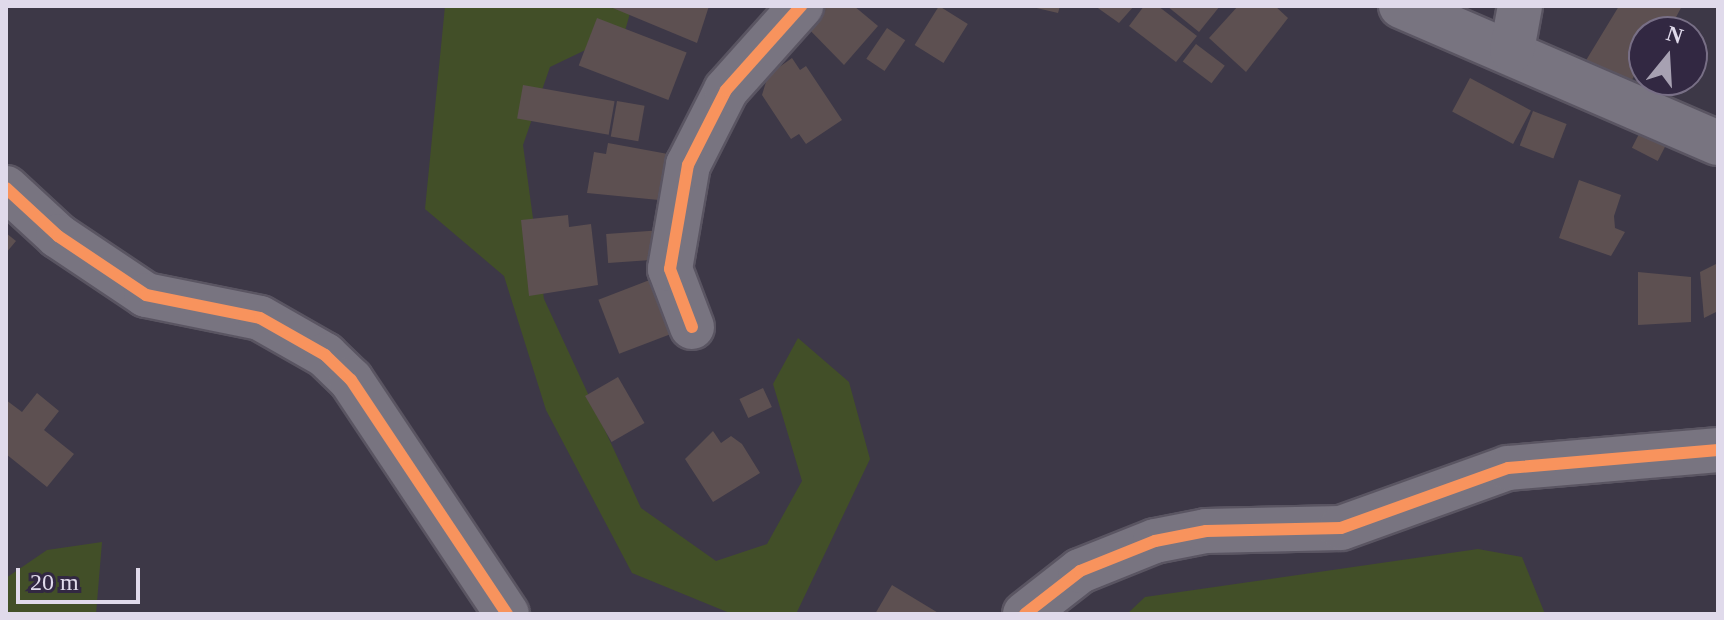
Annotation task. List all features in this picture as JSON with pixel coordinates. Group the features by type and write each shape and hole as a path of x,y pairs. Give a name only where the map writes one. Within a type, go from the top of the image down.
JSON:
{"street":[{"path":"692,327 670,269 688,165 726,90 801,6"},
{"path":"1401,6 1512,50 1718,143"},
{"path":"1512,50 1520,6"},
{"path":"6,188 58,236 146,295 260,318 325,355 351,380 507,614"},
{"path":"1025,614 1080,571 1155,541 1206,531 1341,528 1508,468 1718,450"}],"green space":[{"path":"445,6 632,6 625,31 550,67 523,145 544,299 641,508 716,561 767,544 802,481 773,384 798,338 849,382 870,459 797,612 732,614 632,573 546,410 504,276 425,209"},
{"path":"102,542 96,614 6,614 6,578 47,550"},
{"path":"1478,549 1522,557 1545,614 1127,614 1145,597"}],"building":[{"path":"608,6 709,6 697,43"},
{"path":"812,6 854,6 878,26 844,65 800,20"},
{"path":"939,6 968,24 943,63 915,45"},
{"path":"1028,6 1060,6 1058,13"},
{"path":"1095,6 1134,6 1119,23"},
{"path":"1144,6 1158,6 1197,36 1176,62 1129,26"},
{"path":"1167,6 1220,6 1199,32"},
{"path":"1238,6 1275,6 1288,18 1246,72 1209,38"},
{"path":"1619,6 1682,6 1677,16 1628,16 1628,83 1585,62"},
{"path":"597,18 687,52 668,100 579,66"},
{"path":"887,28 905,40 885,71 866,59"},
{"path":"1196,44 1225,66 1212,83 1183,62"},
{"path":"792,58 800,70 806,66 842,120 806,144 799,134 791,139 762,95 768,75"},
{"path":"1470,78 1531,110 1513,144 1452,112"},
{"path":"523,85 615,101 609,135 517,118"},
{"path":"617,101 645,106 638,141 611,136"},
{"path":"1533,111 1567,124 1553,158 1520,146"},
{"path":"1641,130 1667,143 1658,161 1632,148"},
{"path":"608,143 668,154 659,200 587,193 594,152 606,154"},
{"path":"1579,180 1621,195 1614,216 1615,228 1625,232 1611,256 1559,238"},
{"path":"568,215 569,227 591,224 598,285 529,296 521,220"},
{"path":"663,230 665,259 608,263 606,234"},
{"path":"6,233 16,241 6,253"},
{"path":"1718,263 1718,311 1704,318 1700,272"},
{"path":"1638,272 1691,277 1691,322 1638,325"},
{"path":"660,276 681,330 619,354 598,300"},
{"path":"618,377 644,423 612,442 585,396"},
{"path":"763,388 772,407 748,418 739,399"},
{"path":"37,393 59,411 44,430 74,454 47,487 6,454 6,400 22,412"},
{"path":"713,431 721,443 731,436 742,444 760,473 713,502 685,459"},
{"path":"892,585 940,614 875,614"}],"cycle path":[{"path":"692,327 670,269 688,165 726,90 801,6"},
{"path":"6,188 58,236 146,295 260,318 325,355 351,380 507,614"},
{"path":"1025,614 1080,571 1155,541 1206,531 1341,528 1508,468 1718,450"}]}
